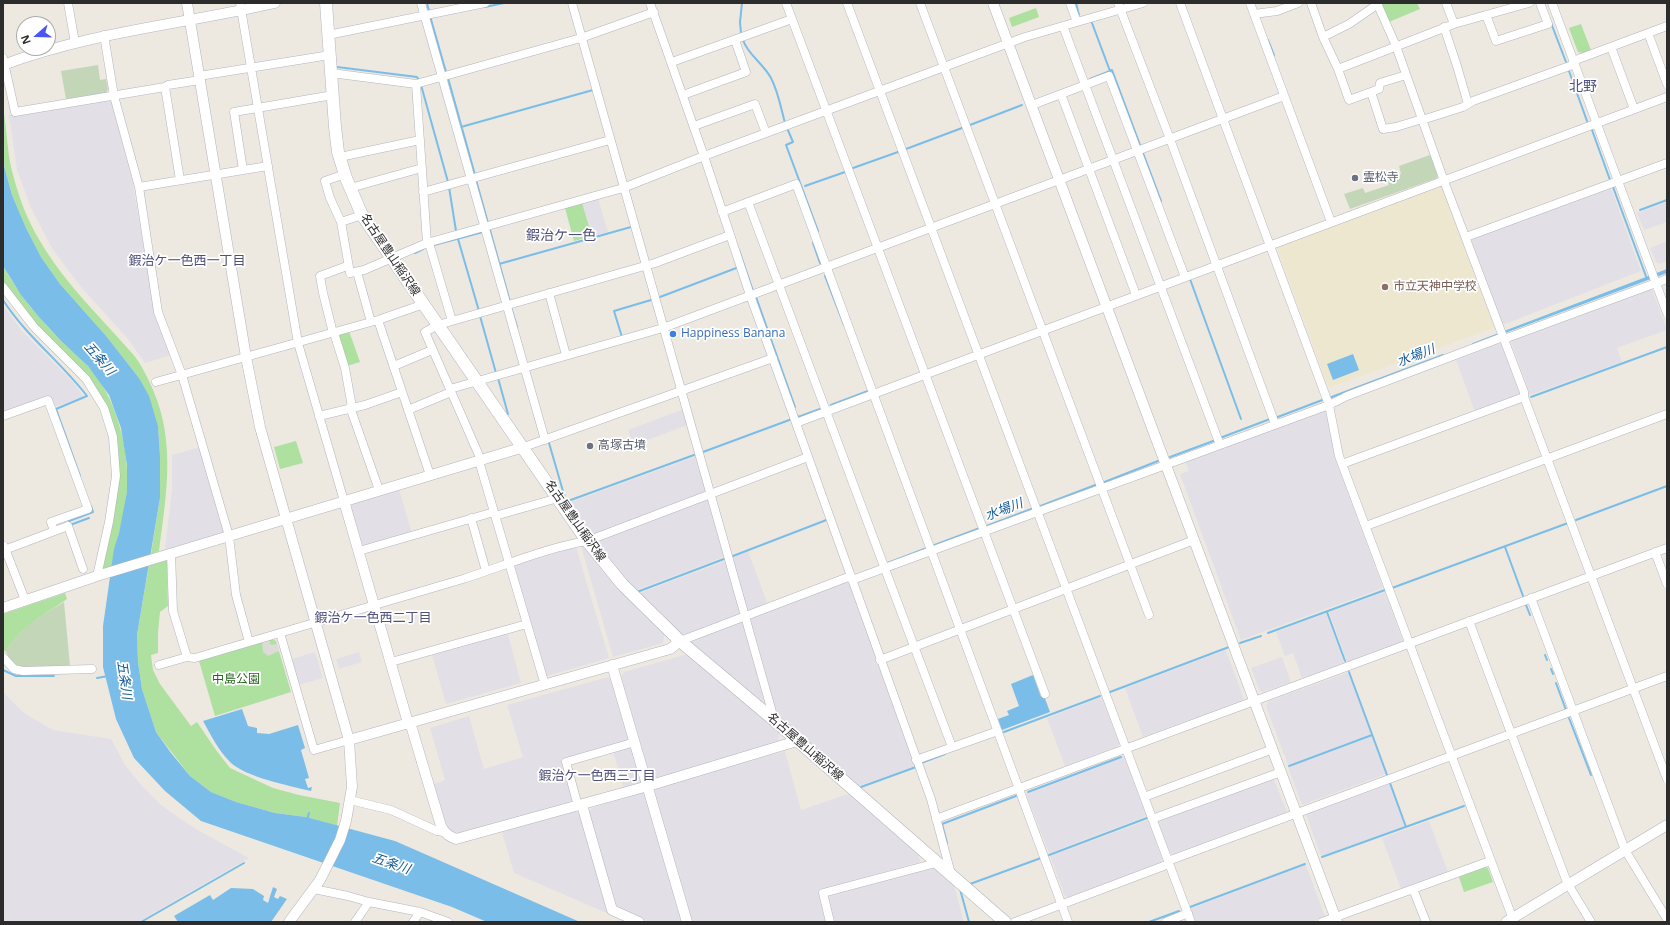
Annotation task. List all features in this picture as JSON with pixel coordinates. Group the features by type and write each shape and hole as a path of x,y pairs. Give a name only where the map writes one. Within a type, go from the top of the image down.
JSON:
{"main road":[{"name":"名古屋豊山稲沢線","path":"326,3 335,127 340,157 350,188 362,215 587,540 622,584 680,641 774,720 1005,922"}],"street":[{"path":"68,3 75,43"},
{"path":"187,3 246,358 265,448 349,740 352,788 348,811 340,840 317,884 289,922"},
{"path":"275,3 241,6 190,20 104,35 4,63 15,112 165,87 199,78 330,55"},
{"path":"421,3 545,440"},
{"path":"328,35 480,3"},
{"path":"572,3 662,328 774,720"},
{"path":"650,3 694,126 750,295 931,800 951,875"},
{"path":"847,3 1035,509 1191,922"},
{"path":"920,3 1148,614"},
{"path":"994,3 1336,920"},
{"path":"1070,3 1077,22"},
{"path":"345,174 325,181 330,198 341,222 347,266 350,273 357,272 428,243 624,188 704,156 1009,43 1077,22 1119,6 1143,3"},
{"path":"1180,3 1329,403 1339,456 1511,921 1667,825"},
{"path":"1250,3 1331,222"},
{"path":"1254,14 1277,12 1298,3"},
{"path":"1312,3 1323,37 1338,69 1349,100 1379,89 1380,83 1406,75"},
{"path":"1446,3 1454,24"},
{"path":"1338,69 1444,27 1529,3"},
{"path":"1486,15 1496,41 1548,24 1540,3"},
{"path":"1552,3 1667,313"},
{"path":"788,4 792,19 826,111 1045,694"},
{"path":"1323,37 1349,24 1378,4 1396,46 1444,180 1524,392 1524,397 1667,779"},
{"path":"241,6 298,343 390,662 444,832"},
{"path":"1119,6 1217,265 1273,419"},
{"path":"331,73 416,84 581,38 654,12"},
{"path":"672,62 792,19"},
{"path":"1063,26 1219,441"},
{"path":"1371,92 1383,129 1396,127 1463,107 1667,26"},
{"path":"1444,27 1458,66 1468,104"},
{"path":"1648,33 1667,84"},
{"path":"104,35 114,96 139,187 158,312 182,375 229,536 236,595 249,642"},
{"path":"683,95 746,72 734,40"},
{"path":"1611,47 1634,109"},
{"path":"1032,105 1109,76 1185,277"},
{"path":"416,84 428,243 452,321"},
{"path":"165,87 180,180"},
{"path":"1061,94 1136,295"},
{"path":"243,170 234,112 333,95"},
{"path":"408,410 450,390 477,380 662,328 1284,96"},
{"path":"796,423 1667,97"},
{"path":"694,126 755,104 766,133"},
{"path":"340,157 420,140"},
{"path":"424,192 610,140"},
{"path":"1466,237 1667,163"},
{"path":"139,187 268,166"},
{"path":"350,188 422,168"},
{"path":"722,212 796,184 1068,922"},
{"path":"748,202 952,747"},
{"path":"341,222 362,215"},
{"path":"545,684 480,460 424,332 438,325 645,266 730,235"},
{"path":"347,266 320,276 323,293 345,368 351,407 379,490"},
{"path":"357,272 374,321 394,366 430,475"},
{"path":"280,633 314,750 670,649 680,641 884,567 1035,509 1100,485 1166,465 1219,441 1329,403 1503,336 1667,279"},
{"path":"3,287 34,327 86,380 104,408 113,437 116,476 109,522 98,575"},
{"path":"549,293 566,355"},
{"path":"156,382 334,333 424,304"},
{"path":"394,366 432,350"},
{"path":"3,608 98,575 344,500 524,448 773,358"},
{"path":"319,416 351,407 365,405 402,392"},
{"path":"1342,464 1524,397"},
{"path":"3,416 48,400 88,509 51,522 54,531"},
{"path":"1366,526 1548,460 1667,414"},
{"path":"159,665 187,657 195,658 587,540 808,457"},
{"path":"358,551 471,518 495,514 558,498"},
{"path":"471,518 486,571"},
{"path":"25,600 5,548 68,526 83,569"},
{"path":"880,660 1194,540"},
{"path":"936,819 1667,548"},
{"path":"1655,552 1667,584"},
{"path":"171,553 173,611 187,657"},
{"path":"1531,598 1625,850 1667,918"},
{"path":"1469,621 1568,885 1591,922"},
{"path":"390,662 527,624"},
{"path":"3,657 14,669 23,671 92,669"},
{"path":"612,665 687,922"},
{"path":"1015,922 1296,813 1667,676"},
{"path":"916,760 998,731"},
{"path":"350,800 391,810 436,830 444,832 456,839 648,786 797,741"},
{"path":"635,742 566,762 612,910 639,922"},
{"path":"1144,797 1273,749"},
{"path":"1152,819 1281,772"},
{"path":"1322,922 1336,920 1413,889 1490,861"},
{"path":"830,922 823,894 936,862"},
{"path":"317,884 348,896 369,902 420,912 448,922"},
{"path":"1413,889 1426,922"},
{"path":"355,922 369,902"},
{"path":"413,922 420,912"},
{"path":"1166,922 1188,913"}],"shaded area":[{"path":"108,99 111,101 132,179 155,314 171,355 145,363 128,339 81,287 53,250 31,208 17,170 9,115"},
{"name":"市立天神中学校","path":"1440,186 1442,187 1494,325 1493,328 1331,387 1328,386 1277,248 1278,246"},
{"path":"1611,188 1641,271 1505,324 1501,323 1472,241 1473,238"},
{"path":"598,198 608,232 592,236 582,203"},
{"path":"1667,202 1667,222 1644,230 1637,213"},
{"path":"1667,241 1667,261 1660,264 1656,262 1650,248"},
{"path":"1649,289 1652,290 1667,330 1617,348 1622,362 1530,395 1511,342 1512,339"},
{"path":"3,305 22,331 73,382 84,397 53,407 49,397 3,414"},
{"path":"1500,343 1503,344 1520,393 1519,396 1475,412 1456,360"},
{"path":"684,409 688,425 634,445 628,430"},
{"path":"1327,410 1335,457 1383,588 1241,640 1180,474 1189,471 1185,460"},
{"path":"200,447 224,529 222,533 167,550 165,548 172,489 172,455"},
{"path":"697,456 707,493 590,536 568,503"},
{"path":"399,489 412,533 364,546 361,544 350,507 353,501"},
{"path":"705,499 708,501 724,557 634,591 593,541"},
{"path":"581,546 587,547 665,632 663,643 613,657"},
{"path":"576,547 609,658 547,676 544,674 514,569 516,565"},
{"path":"748,551 768,605 748,613 732,558"},
{"path":"725,561 740,614 683,637 637,594"},
{"path":"849,579 915,766 857,787 776,716 769,693 771,692 750,617"},
{"path":"1385,592 1403,641 1402,643 1347,662 1329,612"},
{"path":"1326,613 1344,663 1302,678 1293,653 1285,656 1276,632"},
{"path":"742,621 765,705 764,706 689,641"},
{"path":"508,634 521,683 446,704 432,655"},
{"path":"269,640 271,645 277,644 279,651 268,656 263,652 262,642"},
{"path":"1226,650 1243,697 1242,701 1143,737 1125,688"},
{"path":"315,652 323,678 299,685 292,659"},
{"path":"359,652 362,662 339,669 336,659"},
{"path":"684,655 695,657 780,731 778,743 655,779 650,776 621,677 624,672"},
{"path":"1282,657 1291,682 1263,692 1260,691 1251,668"},
{"path":"1349,672 1371,734 1288,765 1266,706 1269,701"},
{"path":"608,677 612,679 630,738 628,740 562,760 574,800 572,803 460,835 451,832 446,826 433,784 445,780 430,728 469,716 484,769 523,757 507,705"},
{"path":"3,692 24,713 53,730 111,739 125,765 141,785 161,805 194,828 249,858 138,922 3,922"},
{"path":"1102,697 1119,743 1118,746 1065,766 1047,718"},
{"path":"1372,736 1386,774 1302,805 1288,767"},
{"path":"629,747 632,748 642,779 639,784 624,789 613,751"},
{"path":"785,751 801,810 851,793 919,853 920,862 819,890 828,922 692,922 654,792 658,787"},
{"path":"1124,756 1147,816 1049,853 1026,794"},
{"path":"1273,777 1287,812 1173,854 1170,853 1157,821"},
{"path":"1390,784 1405,826 1321,856 1306,814"},
{"path":"641,792 646,795 683,922 649,922 619,908 615,904 589,812 592,808"},
{"path":"575,811 580,814 609,914 514,873 502,832"},
{"path":"1148,820 1162,858 1161,863 1068,897 1065,896 1050,856"},
{"path":"1429,821 1448,872 1401,889 1382,838"},
{"path":"1306,865 1325,917 1311,922 1194,922 1189,909"},
{"path":"936,867 953,881 964,922 833,922 827,899 829,896"}],"green space":[{"path":"1381,3 1417,3 1420,9 1389,22"},
{"path":"1036,8 1039,17 1012,27 1009,18"},
{"path":"1581,24 1591,50 1582,53 1578,52 1569,28"},
{"path":"98,65 100,80 106,79 108,89 106,93 66,99 61,71"},
{"path":"3,108 12,171 23,207 35,233 50,257 71,285 135,357 146,375 157,400 163,421 166,442 167,485 159,551 151,554 160,498 158,426 139,378 107,337 60,284 41,257 26,228 12,195 3,162"},
{"path":"1430,155 1438,175 1437,178 1350,209 1344,194 1363,188 1365,193 1389,185 1387,180 1401,174 1399,166"},
{"path":"582,203 592,236 574,241 565,208"},
{"path":"3,266 22,296 37,314 60,340 84,362 97,377 113,407 119,424 126,459 127,492 113,566 101,569 117,477 105,407 36,326 4,285"},
{"path":"349,331 360,362 347,366 337,335"},
{"path":"296,441 303,463 280,469 274,447"},
{"path":"167,560 168,606 160,612 158,653 151,655 153,670 160,684 191,726 197,722 230,768 273,788 340,803 337,826 306,817 275,813 236,802 211,792 190,776 156,732 142,689 138,662 137,635 149,565"},
{"path":"65,593 67,599 25,629 11,643 6,652 3,649 3,614"},
{"path":"64,602 70,666 37,669 16,666 6,652 17,636 31,623"},
{"name":"中島公園","path":"272,639 276,641 291,692 215,716 199,661"},
{"path":"1485,867 1488,868 1493,882 1464,892 1459,877"}],"water":[{"name":"五条川","path":"3,162 12,195 26,228 41,257 60,284 107,337 139,378 149,396 158,426 160,498 137,635 138,662 142,689 156,732 171,753 190,776 211,792 236,802 275,813 306,817 395,841 580,922 487,922 452,907 201,821 165,791 134,758 116,719 103,667 103,626 114,549 119,533 127,492 127,465 121,428 109,395 88,366 61,341 38,316 21,295 3,266"},
{"path":"1667,269 1667,273 1505,333 1504,331"},
{"path":"1353,354 1359,370 1333,380 1327,364"},
{"path":"1033,675 1041,697 1044,696 1050,712 1002,730 998,719 1009,715 1007,711 1019,706 1011,684"},
{"path":"242,709 248,726 257,728 257,733 269,734 298,725 305,748 301,750 309,778 305,779 308,788 312,787 311,791 280,784 257,776 246,772 230,762 215,742 203,721"},
{"path":"273,887 277,889 274,897 278,899 280,896 287,899 271,922 178,922 174,916 210,895 213,900 231,888 253,889 264,896 263,900 268,903"}],"waterway":[{"path":"427,3 429,11"},
{"path":"485,7 504,3"},
{"path":"741,33 740,22 742,3"},
{"path":"1076,3 1079,15"},
{"path":"430,16 446,72"},
{"path":"1092,23 1110,71 1112,70 1140,145"},
{"path":"1551,23 1566,62"},
{"path":"743,40 748,50 771,78 785,123"},
{"path":"1268,40 1274,55"},
{"path":"337,67 417,77 419,80"},
{"path":"1090,79 1110,71"},
{"path":"1569,71 1587,121"},
{"path":"448,78 475,175"},
{"path":"421,85 448,182"},
{"path":"461,127 593,90"},
{"path":"970,125 1022,105"},
{"path":"787,128 793,142 786,145 818,231"},
{"path":"906,149 962,128"},
{"path":"1592,130 1610,180"},
{"path":"853,168 898,152"},
{"path":"1143,153 1161,201"},
{"path":"805,186 845,172"},
{"path":"476,180 488,223"},
{"path":"449,187 456,231"},
{"path":"1613,187 1647,279"},
{"path":"1640,210 1667,200"},
{"path":"499,264 631,227"},
{"path":"490,230 510,302"},
{"path":"434,245 483,232"},
{"path":"458,239 479,311"},
{"path":"813,243 820,263"},
{"path":"415,253 423,249"},
{"path":"739,250 753,291"},
{"path":"660,297 739,267"},
{"path":"825,276 844,325"},
{"path":"1190,279 1241,419"},
{"path":"756,297 795,407"},
{"path":"3,300 22,325 87,396 56,409 80,476"},
{"path":"622,337 614,311 651,300"},
{"path":"511,307 517,327"},
{"path":"480,316 496,373"},
{"name":"水場川","path":"1473,344 1499,334"},
{"path":"1531,397 1667,347"},
{"name":"水場川","path":"1329,398 1443,355"},
{"path":"498,378 508,414"},
{"path":"831,405 868,391"},
{"name":"水場川","path":"1275,418 1325,399"},
{"path":"797,415 798,417 820,409"},
{"path":"703,452 792,419"},
{"name":"水場川","path":"1220,438 1270,419"},
{"name":"水場川","path":"1170,457 1216,440"},
{"path":"549,443 565,498 568,501 694,455"},
{"name":"水場川","path":"1102,483 1158,461"},
{"name":"水場川","path":"1038,507 1098,484"},
{"path":"1576,520 1667,486"},
{"path":"89,518 70,525 69,521 93,512 91,506"},
{"name":"水場川","path":"984,527 1034,508"},
{"path":"733,556 829,519"},
{"path":"1392,588 1568,523"},
{"name":"水場川","path":"932,546 980,528"},
{"path":"1505,547 1523,596"},
{"name":"水場川","path":"885,564 927,548"},
{"path":"637,592 724,559"},
{"path":"1268,633 1385,590"},
{"path":"1526,605 1530,615"},
{"path":"1327,612 1345,661"},
{"path":"1240,643 1261,636"},
{"path":"1110,692 1229,647"},
{"path":"1545,655 1547,660"},
{"path":"1551,669 1553,674"},
{"path":"3,670 16,676 54,676"},
{"path":"1349,672 1387,775"},
{"path":"97,678 108,676"},
{"path":"1556,683 1566,710"},
{"path":"1004,732 1100,696"},
{"path":"1569,718 1591,775"},
{"path":"1289,766 1372,735"},
{"path":"921,763 945,754"},
{"path":"1028,792 1121,757"},
{"path":"861,787 916,767"},
{"path":"1390,783 1406,827"},
{"path":"947,843 942,824 1016,796"},
{"path":"1322,857 1464,806"},
{"path":"307,820 309,813"},
{"path":"1049,855 1147,818"},
{"path":"970,884 1041,858"},
{"path":"141,922 244,863"},
{"path":"1190,907 1305,864"},
{"path":"960,889 969,922"},
{"path":"1149,922 1179,911"}],"place":[{"name":"霊松寺","path":"1355,178"},
{"name":"市立天神中学校","path":"1385,287"},
{"name":"Happiness Banana","path":"673,334"},
{"name":"高塚古墳","path":"590,446"}],"district":[{"name":"北野","path":"1583,87"},
{"name":"鍜治ケ一色","path":"561,236"},
{"name":"鍜治ケ一色西一丁目","path":"187,261"},
{"name":"鍜治ケ一色西二丁目","path":"373,618"},
{"name":"鍜治ケ一色西三丁目","path":"597,776"}]}
